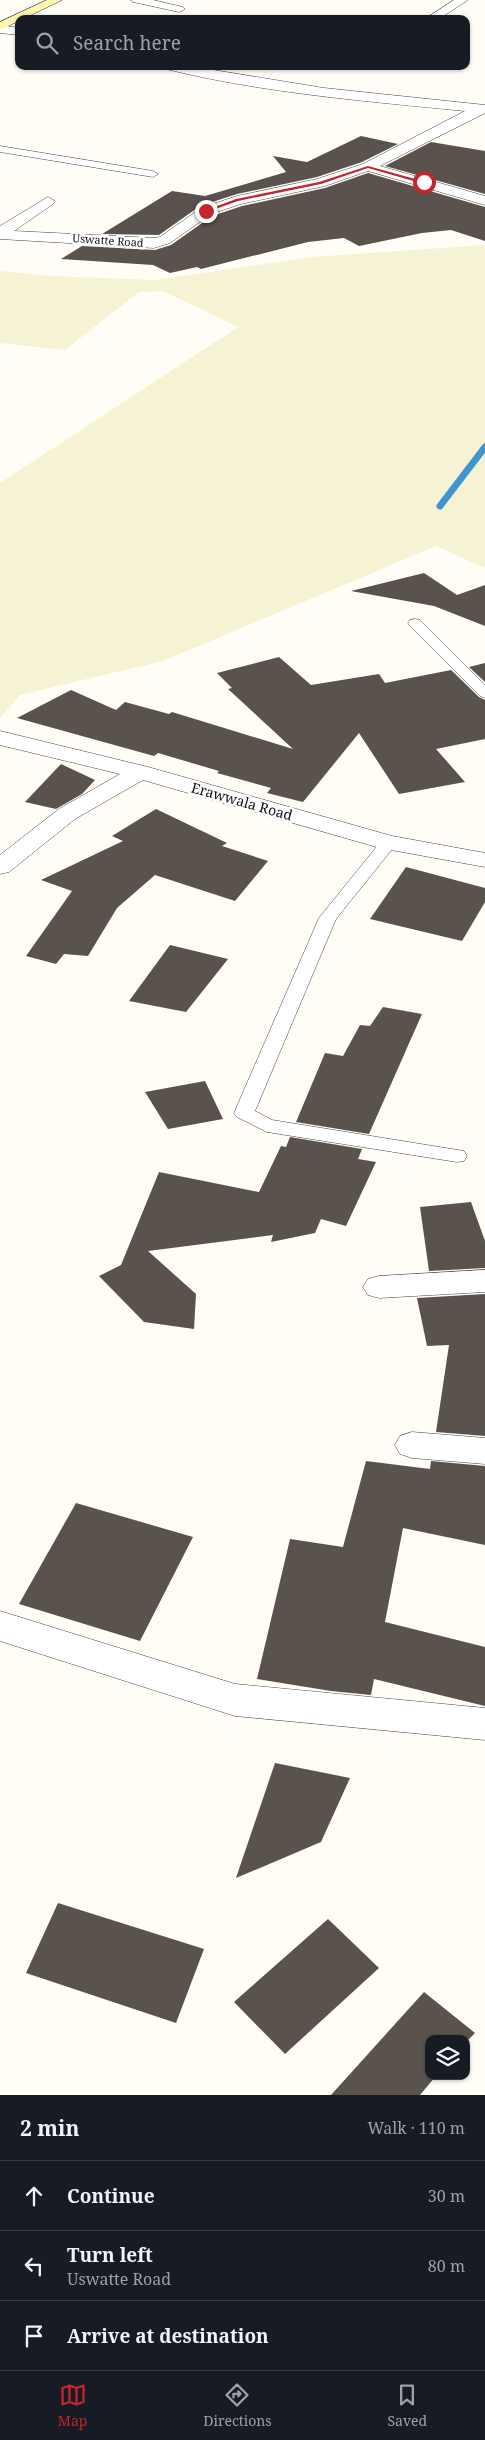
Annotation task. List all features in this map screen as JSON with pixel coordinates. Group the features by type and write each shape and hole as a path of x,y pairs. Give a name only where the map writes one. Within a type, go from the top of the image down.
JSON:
{"street":[{"path":"25,15 56,0"},
{"path":"137,0 179,9"},
{"path":"438,15 462,0"},
{"path":"0,27 15,20"},
{"path":"0,27 15,31"},
{"path":"188,70 236,81 303,91 482,109"},
{"name":"Uswatte Road","path":"0,234 154,243 165,240 206,211 237,200 320,183 368,167 482,109"},
{"path":"368,167 485,201"},
{"path":"0,234 48,202"},
{"name":"Erawwala Road","path":"0,738 140,772 389,843 485,860"},
{"path":"0,867 67,814 140,772"},
{"path":"380,1287 485,1281"},
{"path":"412,1445 485,1451"},
{"path":"0,1626 235,1700 485,1724"}],"lane":[{"path":"0,149 152,174"},
{"path":"415,623 485,692"},
{"path":"389,843 328,918 244,1113 267,1126 457,1156"}],"shaded area":[{"path":"485,245 485,568 436,546 163,661 20,695 0,718 0,483 238,327 163,291 139,292 65,350 0,343 0,271 51,276 155,280 312,257"}],"building":[{"path":"361,136 398,144 362,162 317,177 237,194 200,206 159,235 102,234 172,191 205,196 286,172 273,156 307,162"},
{"path":"431,142 485,151 485,194 385,166"},
{"path":"368,173 485,207 485,241 451,230 422,233 359,246 344,238 308,242 201,269 197,267 170,273 153,265 61,259 82,246 155,250 171,245 212,216 242,206 325,188"},
{"path":"424,573 457,595 485,585 485,626 434,606 351,591"},
{"path":"279,657 311,685 379,674 385,683 451,670 479,697 485,700 485,739 436,749 465,782 399,794 359,733 303,802 267,793 271,788 217,773 219,771 158,753 154,756 17,718 71,690 116,710 125,702 169,714 172,712 293,749 228,689 232,688 217,673"},
{"path":"485,663 485,682 469,667"},
{"path":"61,764 95,780 82,794 56,809 25,802"},
{"path":"156,809 227,843 222,846 268,861 235,901 155,875 117,908 88,956 64,954 56,964 26,956 72,891 41,880 123,841 112,836"},
{"path":"406,867 485,888 485,902 462,941 370,919"},
{"path":"170,945 228,959 186,1012 129,1001"},
{"path":"383,1007 422,1014 369,1134 296,1122 325,1053 343,1056 360,1025 370,1026"},
{"path":"205,1081 223,1119 168,1129 145,1092"},
{"path":"290,1137 362,1149 358,1159 376,1162 346,1226 321,1219 315,1233 271,1242 273,1235 148,1251 196,1294 194,1329 144,1322 99,1276 121,1265 159,1172 259,1192 281,1146 286,1147"},
{"path":"471,1202 485,1241 485,1268 429,1271 420,1207"},
{"path":"485,1294 485,1436 436,1432 449,1345 427,1346 417,1298"},
{"path":"366,1461 430,1469 431,1461 485,1466 485,1545 403,1528 385,1622 485,1647 485,1706 374,1679 371,1695 331,1691 257,1679 290,1539 343,1547"},
{"path":"76,1503 193,1537 140,1641 19,1604"},
{"path":"275,1763 350,1778 321,1842 236,1878"},
{"path":"58,1903 204,1949 176,2023 26,1973"},
{"path":"328,1919 379,1968 285,2054 234,2002"},
{"path":"424,1992 475,2033 470,2038 470,2035 425,2035 425,2080 433,2080 420,2095 331,2095"}],"waterway":[{"path":"440,506 485,447"}],"route":[{"path":"206,211 237,200 320,183 368,167 424,182"}]}
